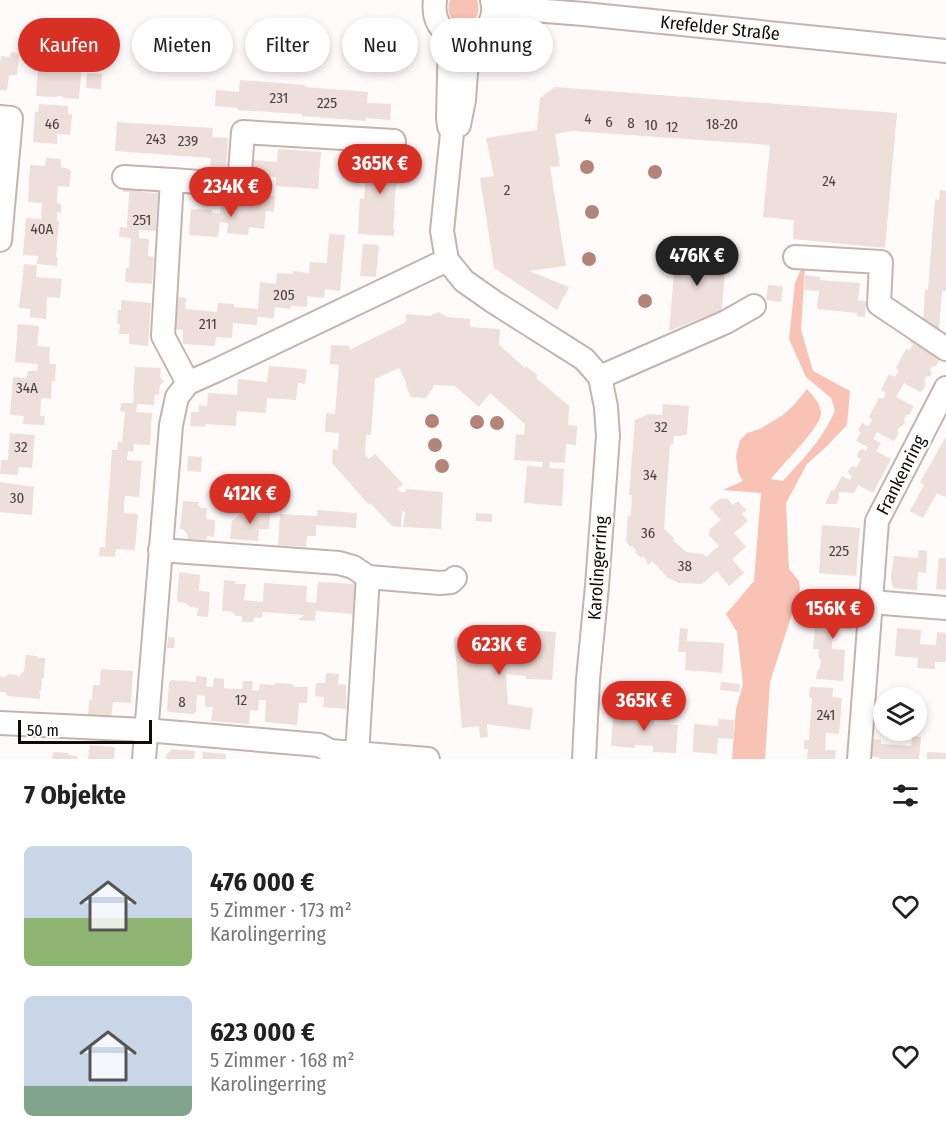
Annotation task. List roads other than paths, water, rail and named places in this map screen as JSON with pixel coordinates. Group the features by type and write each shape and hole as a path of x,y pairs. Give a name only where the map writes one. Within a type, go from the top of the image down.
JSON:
{"street":[{"path":"435,0 435,18"},
{"path":"492,18 493,3"},
{"name":"Krefelder Straße","path":"493,3 946,51"},
{"path":"449,72 448,118 452,133 442,231 447,260 464,281 584,359 600,377 726,322 754,306"},
{"path":"452,133 460,123 466,72"},
{"path":"0,117 11,118 0,240"},
{"path":"124,177 239,185 243,132 394,141"},
{"path":"172,180 164,336 188,383"},
{"path":"795,257 881,262 879,304 946,348"},
{"path":"144,759 171,425 177,398 188,383 447,260"},
{"name":"Karolingerring","path":"584,759 588,679 608,436 606,407 600,377"},
{"name":"Frankenring","path":"859,759 877,521 946,388"},
{"path":"160,550 339,563 353,567 368,577 440,583 451,582 455,578"},
{"path":"357,754 368,577"},
{"path":"872,602 946,608"},
{"path":"0,723 145,730 319,745 330,752 428,759"}]}
